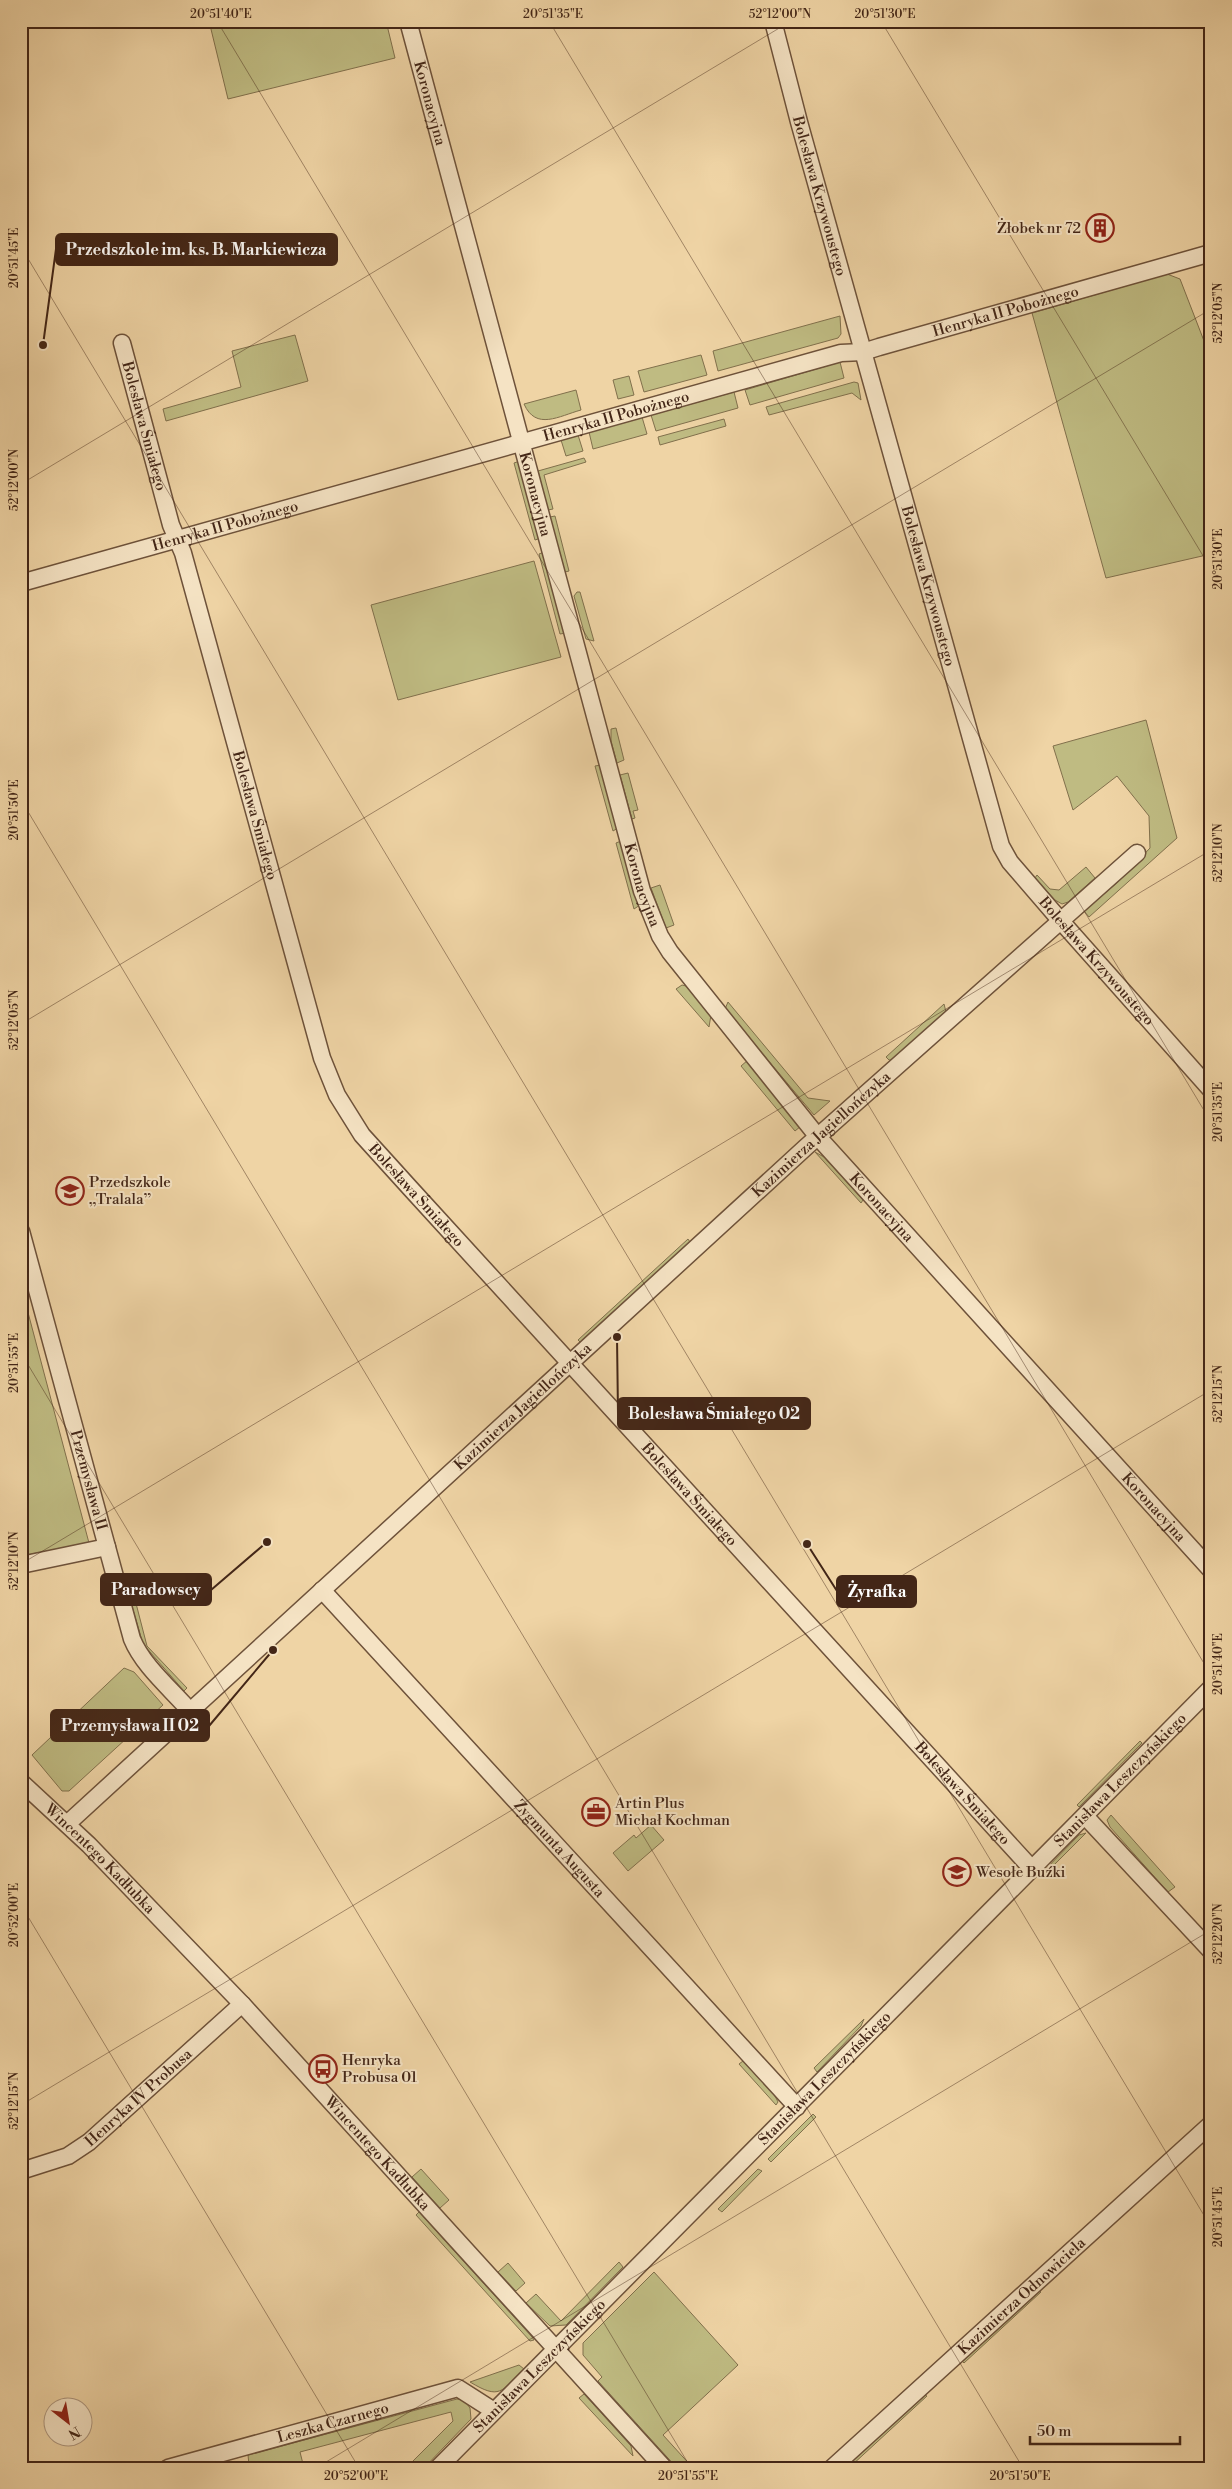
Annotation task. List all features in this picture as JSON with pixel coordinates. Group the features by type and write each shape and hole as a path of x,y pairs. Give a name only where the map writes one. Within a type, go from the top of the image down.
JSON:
{"street":[{"name":"Koronacyjna","path":"408,21 642,891 660,936 687,974 818,1137 1211,1570"},
{"name":"Bolesława Krzywoustego","path":"773,21 1001,846 1010,862 1060,920 1209,1085"},
{"name":"Henryka II Pobożnego","path":"21,583 841,353 863,352 1211,253"},
{"name":"Bolesława Śmiałego","path":"122,343 171,525 183,553 264,842 322,1058 337,1095 366,1140 1032,1869"},
{"name":"Kazimierza Jagiellończyka","path":"67,1824 818,1137 1137,853"},
{"name":"Przemysława II","path":"21,1231 136,1650 190,1711"},
{"path":"21,1565 107,1547"},
{"name":"Zygmunta Augusta","path":"322,1590 796,2108"},
{"name":"Stanisława Leszczyńskiego","path":"438,2468 1211,1688"},
{"name":"Wincentego Kadłubka","path":"21,1782 67,1824 242,2004 664,2468"},
{"path":"1084,1816 1211,1951"},
{"name":"Henryka IV Probusa","path":"21,2171 68,2156 89,2142 242,2004"},
{"name":"Kazimierza Odnowiciela","path":"832,2468 1211,2124"},
{"name":"Leszka Czarnego","path":"168,2468 458,2388 494,2411"}],"shaded area":[{"path":"209,21 386,21 395,58 228,99"},
{"path":"1167,274 1180,279 1211,359 1211,554 1106,578 1032,313"},
{"path":"840,316 841,334 838,338 718,371 713,351"},
{"path":"295,335 308,381 166,421 163,409 241,387 232,351"},
{"path":"701,355 707,375 644,392 638,371"},
{"path":"840,362 844,378 750,405 745,390"},
{"path":"629,376 634,395 618,399 613,380"},
{"path":"854,382 858,383 861,400 852,393 769,415 766,407"},
{"path":"576,390 581,410 556,418 542,419 535,417 524,404"},
{"path":"734,392 738,408 656,431 651,415"},
{"path":"642,417 647,434 593,449 589,432"},
{"path":"724,419 726,426 660,445 658,437"},
{"path":"578,435 583,451 566,456 561,440"},
{"path":"584,458 586,462 544,475 553,509 548,510 538,471"},
{"path":"514,463 520,464 540,536 535,540"},
{"path":"555,516 569,571 565,572 550,517"},
{"path":"544,552 566,633 560,634 539,554"},
{"path":"534,561 561,657 398,700 371,605"},
{"path":"577,592 580,592 594,641 586,639 574,596"},
{"path":"1146,720 1177,838 1089,917 1084,911 1118,882 1150,848 1149,816 1117,776 1073,810 1053,746"},
{"path":"616,728 624,760 617,763 611,741 611,729"},
{"path":"601,765 618,828 613,831 595,766"},
{"path":"628,773 638,810 633,811 635,818 632,819 620,775"},
{"path":"621,841 640,905 634,909 616,843"},
{"path":"1086,867 1095,878 1068,902 1062,904 1055,900 1035,878 1037,875 1050,889 1059,890"},
{"path":"660,885 674,925 666,928 651,888"},
{"path":"682,985 686,986 711,1015 709,1027 676,989"},
{"path":"728,1002 808,1098 830,1101 814,1115 725,1009"},
{"path":"944,1004 946,1012 892,1060 886,1057"},
{"path":"748,1060 801,1126 795,1131 741,1066"},
{"path":"815,1152 824,1157 863,1200 861,1203"},
{"path":"688,1239 690,1242 580,1342 578,1340"},
{"path":"21,1286 89,1543 21,1556"},
{"path":"131,1584 147,1646 187,1688 184,1691 143,1644 126,1586"},
{"path":"124,1668 134,1672 163,1705 69,1791 62,1791 32,1755"},
{"path":"1140,1741 1142,1743 1079,1807 1077,1805"},
{"path":"1111,1815 1175,1887 1168,1892 1110,1827 1107,1820"},
{"path":"651,1825 664,1840 628,1871 613,1853 634,1835 636,1838"},
{"path":"1086,1833 1042,1877 1040,1875 1079,1835"},
{"path":"864,2019 861,2026 817,2072 814,2068"},
{"path":"743,2061 775,2096 778,2102 776,2105 739,2064"},
{"path":"813,2114 816,2117 771,2162 768,2159"},
{"path":"421,2169 449,2200 440,2208 412,2177"},
{"path":"758,2169 762,2171 722,2212 718,2209"},
{"path":"419,2212 534,2340 530,2341 416,2215"},
{"path":"619,2262 623,2267 566,2325 550,2326 526,2303 536,2294 561,2321"},
{"path":"508,2263 525,2283 516,2291 498,2272"},
{"path":"654,2272 738,2365 663,2435 693,2468 677,2468 598,2381 602,2377 583,2355 583,2343"},
{"path":"1037,2290 1041,2292 964,2363 962,2361"},
{"path":"519,2365 524,2369 500,2391 488,2391 470,2382"},
{"path":"584,2394 631,2446 633,2456 579,2398"},
{"path":"922,2394 927,2396 851,2466 849,2464 849,2460"},
{"path":"457,2399 464,2400 470,2408 471,2419 424,2468 406,2468 453,2421 451,2412 300,2452 304,2468 240,2468 249,2465 248,2455"}],"place":[{"name":"Żłobek nr 72","path":"1100,228"},
{"name":"Przedszkole im. ks. B. Markiewicza","path":"43,345"},
{"name":"Przedszkole „Tralala”","path":"70,1191"},
{"name":"Bolesława Śmiałego 02","path":"617,1337"},
{"name":"Paradowscy","path":"267,1542"},
{"name":"Żyrafka","path":"807,1544"},
{"name":"Przemysława II 02","path":"273,1650"},
{"name":"Artin Plus Michał Kochman","path":"596,1812"},
{"name":"Wesołe Buźki","path":"957,1872"},
{"name":"Henryka Probusa 01","path":"323,2069"}]}
